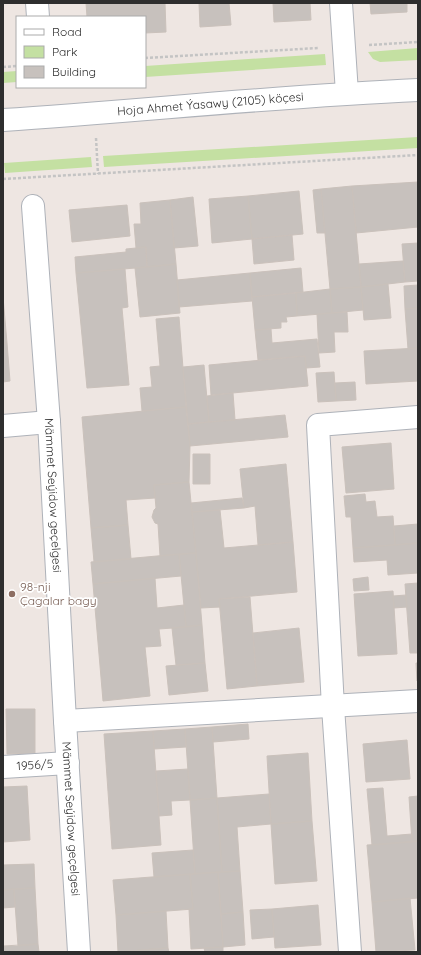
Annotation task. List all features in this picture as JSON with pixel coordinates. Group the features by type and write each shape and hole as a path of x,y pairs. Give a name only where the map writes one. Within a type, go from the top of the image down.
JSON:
{"street":[{"path":"37,3 38,16"},
{"path":"341,3 347,93"},
{"name":"Hoja Ahmet Ýasawy (2105) köçesi","path":"3,120 347,93 418,90"},
{"name":"Mämmet Seýidow geçelgesi","path":"33,206 48,422 79,952"},
{"path":"350,952 333,707 318,425 418,417"},
{"path":"3,426 48,422"},
{"path":"65,721 418,701"},
{"name":"1956/5","path":"3,767 68,763"}],"path":[{"path":"146,58 418,42"},
{"path":"3,67 16,66"},
{"path":"3,179 418,155"}],"green space":[{"path":"418,48 418,60 380,62 373,59 368,52"},
{"path":"325,54 326,65 146,77 146,66"},
{"path":"16,71 16,82 3,83 3,72"},
{"path":"418,137 418,148 104,167 103,156"},
{"path":"91,157 92,167 5,173 4,163"}],"building":[{"path":"86,3 165,3 166,32 146,33 146,16 87,16"},
{"path":"199,3 229,3 231,25 200,27"},
{"path":"273,3 310,3 311,20 274,22"},
{"path":"370,3 407,3 407,12 371,14"},
{"path":"418,182 418,227 356,233 352,186"},
{"path":"352,186 361,287 330,289 321,189"},
{"path":"321,189 325,233 317,233 313,190"},
{"path":"299,191 303,234 252,239 248,196"},
{"path":"248,196 252,239 212,243 209,199"},
{"path":"193,197 198,246 174,248 170,200"},
{"path":"170,200 176,264 147,267 146,247 136,248 134,224 141,224 140,203"},
{"path":"127,205 130,236 72,242 69,210"},
{"path":"292,235 294,260 254,264 252,239"},
{"path":"418,243 418,281 405,282 402,244"},
{"path":"146,247 147,267 76,273 75,257 126,252 126,249"},
{"path":"403,261 405,282 361,287 359,264"},
{"path":"176,264 180,313 140,317 135,268"},
{"path":"301,268 303,292 252,297 250,273"},
{"path":"125,269 128,307 122,308 129,385 87,388 76,273"},
{"path":"250,273 252,301 179,307 177,280"},
{"path":"388,284 391,318 364,320 361,287"},
{"path":"418,285 418,308 405,309 404,286"},
{"path":"361,287 363,310 332,313 330,289"},
{"path":"330,289 332,313 297,316 296,293"},
{"path":"296,293 297,316 286,317 287,322 281,322 281,328 255,330 252,297"},
{"path":"3,297 7,343 3,344"},
{"path":"418,308 418,348 408,349 405,309"},
{"path":"347,312 348,332 334,332 335,352 319,353 317,314"},
{"path":"179,317 186,407 142,411 140,388 152,387 150,367 160,366 156,319"},
{"path":"271,329 272,343 317,339 320,367 306,368 305,356 258,360 255,330"},
{"path":"7,343 10,381 3,382 3,344"},
{"path":"418,348 418,381 366,384 364,351"},
{"path":"305,356 308,386 211,395 209,365"},
{"path":"204,365 209,422 188,424 183,367"},
{"path":"334,372 336,401 318,402 316,373"},
{"path":"355,382 356,400 336,401 335,383"},
{"path":"233,393 235,420 209,422 207,396"},
{"path":"186,407 190,446 189,482 154,485 155,498 126,500 128,525 91,528 82,417"},
{"path":"285,415 288,437 190,446 188,424"},
{"path":"391,443 394,489 346,493 342,447"},
{"path":"193,454 210,454 210,484 193,484"},
{"path":"286,464 293,542 258,545 255,506 244,508 240,469"},
{"path":"189,482 196,553 160,556 158,524 155,523 152,517 156,508 154,485"},
{"path":"365,494 366,502 375,501 377,517 393,516 395,545 353,548 351,517 346,517 344,496"},
{"path":"242,498 244,508 192,512 191,503"},
{"path":"220,510 224,548 293,542 297,592 219,599 220,607 201,608 192,512"},
{"path":"418,524 418,543 395,545 394,526"},
{"path":"128,525 131,559 94,562 91,528"},
{"path":"418,543 418,573 388,575 387,560 354,562 353,548"},
{"path":"196,553 202,625 186,627 179,554"},
{"path":"179,554 181,576 93,584 91,562"},
{"path":"368,577 369,590 354,591 353,579"},
{"path":"155,578 157,608 184,605 186,627 159,629 161,646 145,647 150,696 103,701 93,584"},
{"path":"418,583 418,653 410,653 405,584"},
{"path":"393,591 397,654 358,656 354,594"},
{"path":"406,595 407,607 394,608 393,596"},
{"path":"250,597 257,686 227,689 219,599"},
{"path":"202,625 205,663 176,665 172,628"},
{"path":"299,628 304,682 257,686 253,633"},
{"path":"205,663 208,691 169,695 166,666"},
{"path":"416,663 418,663 418,681 417,681"},
{"path":"6,709 35,709 35,753 7,754"},
{"path":"248,724 249,739 213,742 212,727"},
{"path":"212,727 217,798 190,800 185,729"},
{"path":"185,729 186,747 154,749 153,731"},
{"path":"153,731 161,845 112,849 104,734"},
{"path":"407,740 410,779 366,782 363,744"},
{"path":"308,753 312,821 271,824 267,756"},
{"path":"188,769 190,800 171,801 172,815 159,816 156,771"},
{"path":"27,786 30,840 3,842 3,787"},
{"path":"383,788 387,836 412,834 412,842 372,845 367,789"},
{"path":"269,794 271,824 237,827 240,871 222,872 217,798"},
{"path":"418,796 418,841 412,842 409,797"},
{"path":"217,798 222,872 195,874 190,800"},
{"path":"312,821 317,881 275,884 271,824"},
{"path":"418,841 418,898 372,902 367,845"},
{"path":"193,850 195,874 154,877 152,853"},
{"path":"34,864 35,888 3,890 3,865"},
{"path":"240,871 243,912 221,914 218,872"},
{"path":"218,872 223,947 191,949 189,909 193,909 190,874"},
{"path":"190,874 193,909 116,915 113,880"},
{"path":"35,888 38,944 18,946 14,889"},
{"path":"14,889 15,907 3,908 3,890"},
{"path":"410,898 415,950 376,952 372,902"},
{"path":"318,905 321,945 275,948 272,909"},
{"path":"272,909 274,937 252,939 250,910"},
{"path":"166,911 168,948 118,952 116,915"},
{"path":"243,912 245,945 223,947 221,914"},
{"path":"38,944 39,952 3,952 3,946"},
{"path":"223,947 223,952 205,952 204,948"},
{"path":"168,948 169,952 118,952"}],"place":[{"name":"98-nji Çagalar bagy","path":"12,594"}]}
